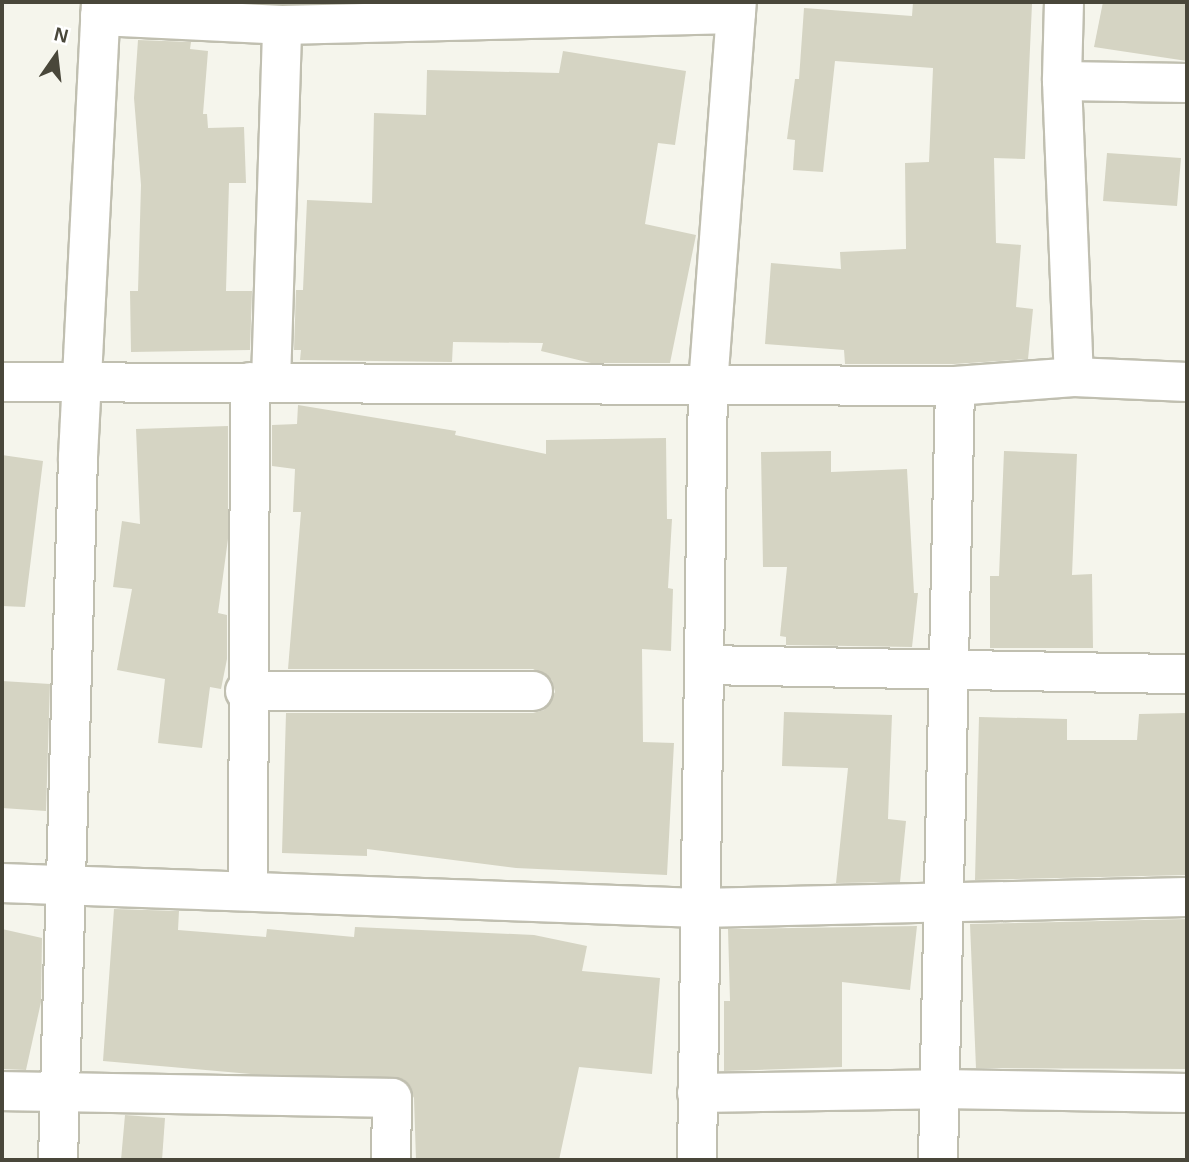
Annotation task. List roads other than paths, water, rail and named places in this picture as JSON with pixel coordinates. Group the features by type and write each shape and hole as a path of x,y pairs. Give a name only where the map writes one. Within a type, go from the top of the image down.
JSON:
{"street":[{"path":"1064,2 1062,81 1074,377"},
{"path":"58,1160 82,382 100,9 282,25 736,8 708,385 697,1160"},
{"path":"248,890 245,691 260,382 282,25"},
{"path":"1062,81 1187,83"},
{"path":"2,382 955,386 1074,377 1187,382"},
{"path":"938,1160 955,386"},
{"path":"705,665 1187,674"},
{"path":"245,691 533,691"},
{"path":"2,883 67,888 248,890 700,908 1187,897"},
{"path":"697,1093 940,1089 1187,1093"},
{"path":"2,1091 392,1098 391,1160"}]}
